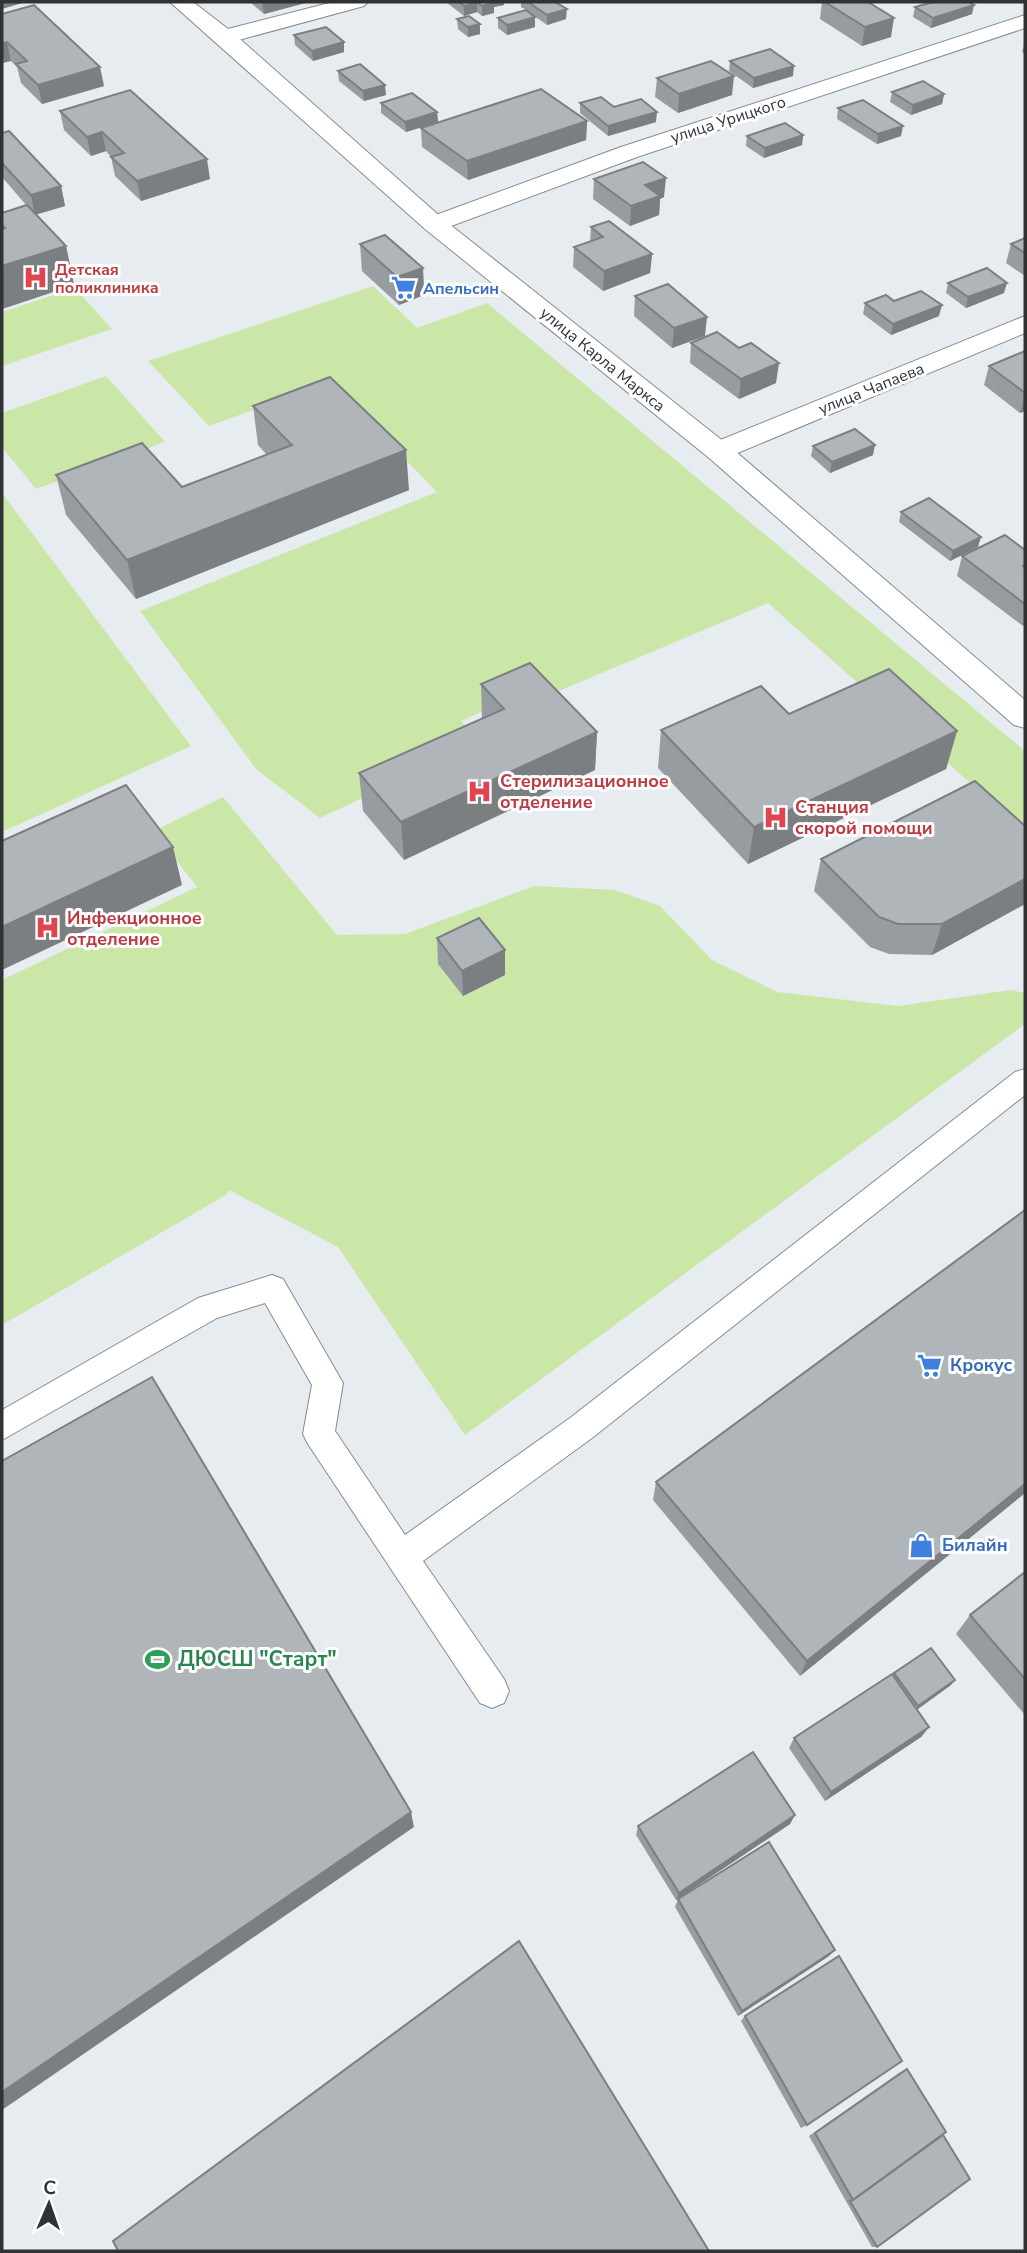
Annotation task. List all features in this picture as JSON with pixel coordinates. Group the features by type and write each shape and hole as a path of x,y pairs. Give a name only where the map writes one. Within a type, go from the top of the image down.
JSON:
{"main road":[{"name":"улица Карла Маркса","path":"180,2 224,37 434,224 718,451 1025,717"},
{"path":"224,37 357,2"},
{"path":"1015,2 1025,8"},
{"name":"улица Урицкого","path":"434,224 629,152 1025,21"},
{"name":"улица Чапаева","path":"718,451 1025,324"}],"lane":[{"path":"401,1557 581,1428 1025,1080"},
{"path":"2,1426 209,1307 272,1288 328,1382 319,1434 492,1691"}],"green space":[{"path":"373,286 417,328 487,303 1025,751 1025,832 768,603 542,698 532,690 461,721 481,742 320,818 257,770 140,611 437,492 330,382 209,426 148,361"},
{"path":"75,288 112,329 2,366 2,312"},
{"path":"106,376 165,442 36,489 2,447 2,413"},
{"path":"2,493 191,746 2,832"},
{"path":"223,797 337,935 405,934 534,886 615,890 660,906 712,960 777,992 898,1006 1011,990 1025,993 1025,1024 465,1435 338,1247 229,1190 226,1195 2,1325 2,980 197,887 154,831"}],"building":[{"path":"459,2 477,2 464,6"},
{"path":"477,2 492,2 493,3 482,6"},
{"path":"528,2 555,2 567,9 547,15"},
{"path":"825,2 868,2 894,18 865,27"},
{"path":"933,2 969,2 974,5 933,18 915,7"},
{"path":"34,5 100,67 38,85 16,64 27,61 7,42 2,43 2,14"},
{"path":"526,10 535,17 507,25 498,18"},
{"path":"469,16 480,24 468,27 457,19"},
{"path":"326,27 344,42 312,51 294,35"},
{"path":"770,49 794,66 754,78 730,61"},
{"path":"711,61 734,76 679,94 657,78"},
{"path":"360,64 385,85 363,91 338,71"},
{"path":"923,81 944,94 913,105 892,92"},
{"path":"541,89 587,121 467,161 421,128"},
{"path":"130,90 207,159 137,181 111,157 124,153 102,132 87,137 60,111"},
{"path":"412,93 437,112 405,122 381,103"},
{"path":"601,97 614,107 641,99 657,112 608,126 580,103"},
{"path":"863,100 903,126 878,134 838,108"},
{"path":"785,123 803,135 765,148 747,136"},
{"path":"9,131 61,186 31,195 2,163 2,133"},
{"path":"643,162 666,178 645,185 660,196 631,206 594,179"},
{"path":"27,205 66,246 2,266 2,229 5,228 2,225 2,213"},
{"path":"609,221 652,254 604,271 574,247 603,237 591,227"},
{"path":"385,235 423,268 397,277 360,244"},
{"path":"1025,238 1025,253 1011,244"},
{"path":"987,268 1007,283 968,297 948,283"},
{"path":"668,284 707,317 674,328 635,296"},
{"path":"921,291 942,305 893,324 865,303 886,295 894,301"},
{"path":"717,332 739,348 751,343 779,363 741,379 691,343"},
{"path":"1025,351 1025,393 989,366"},
{"path":"330,377 406,450 127,560 56,475 142,443 182,487 292,445 253,406"},
{"path":"855,429 875,445 832,462 813,446"},
{"path":"929,498 981,537 953,551 901,512"},
{"path":"1005,535 1025,550 1025,604 962,556"},
{"path":"530,663 597,732 401,822 359,773 504,709 481,684"},
{"path":"889,669 957,731 754,827 661,730 761,686 789,714"},
{"path":"975,781 1025,826 1025,879 942,924 898,924 879,917 821,859"},
{"path":"126,785 173,847 2,927 2,841"},
{"path":"479,918 505,950 462,971 437,938"},
{"name":"Крокус","path":"1025,1210 1025,1484 807,1661 656,1482"},
{"name":"ДЮСШ \"Старт\"","path":"152,1377 411,1812 2,2092 2,1461"},
{"path":"1025,1572 1025,1679 970,1615"},
{"path":"931,1648 955,1680 918,1706 894,1673"},
{"path":"892,1674 929,1727 831,1792 794,1738"},
{"path":"753,1752 795,1815 679,1893 638,1826"},
{"path":"769,1842 835,1950 742,2011 678,1899"},
{"path":"519,1941 709,2251 118,2251 113,2241"},
{"path":"839,1956 902,2061 807,2125 745,2016"},
{"path":"907,2069 946,2132 853,2200 815,2133"},
{"path":"943,2135 970,2179 877,2247 850,2201"}],"place":[{"name":"Детская поликлиника","path":"35,278"},
{"name":"Апельсин","path":"403,288"},
{"name":"Стерилизационное отделение","path":"480,791"},
{"name":"Станция скорой помощи","path":"775,817"},
{"name":"Инфекционное отделение","path":"47,928"},
{"name":"Крокус","path":"930,1365"},
{"name":"Билайн","path":"922,1545"},
{"name":"ДЮСШ \"Старт\"","path":"158,1659"}]}
